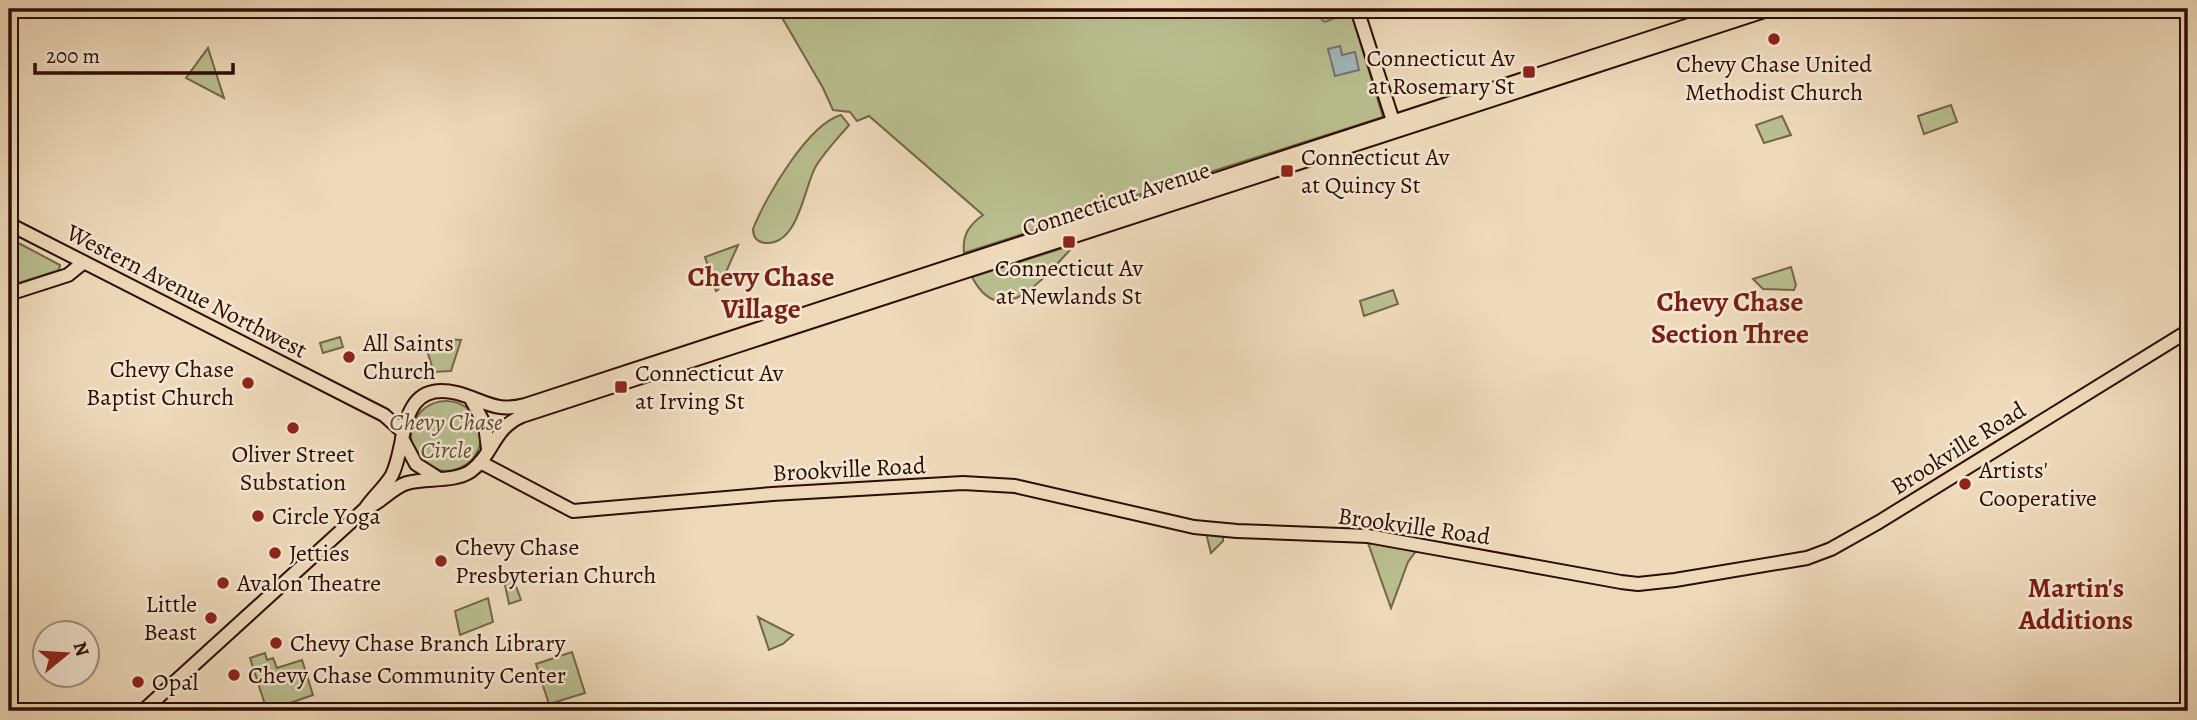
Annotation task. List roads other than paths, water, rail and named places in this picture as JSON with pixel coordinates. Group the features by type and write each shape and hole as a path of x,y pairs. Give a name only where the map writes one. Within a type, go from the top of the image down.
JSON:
{"main road":[{"path":"1357,9 1394,126"},
{"name":"Connecticut Avenue","path":"488,449 504,426 526,414 1738,9"},
{"name":"Connecticut Avenue","path":"471,398 500,408 525,405 1394,126 1771,9"},
{"name":"Western Avenue Northwest","path":"9,224 384,415 402,435"},
{"path":"9,294 68,275 84,262"},
{"name":"Brookville Road","path":"480,462 573,511 772,494 963,482 992,483 1194,527 1368,536 1621,582 1653,583 1807,558 1831,549 1941,485 2188,331"},
{"path":"144,711 365,509 374,494 393,473 411,409 421,399 435,393 456,393 471,398 485,425 488,449 480,462 458,477 400,485 376,505 365,509"},
{"path":"384,415 411,409"},
{"path":"402,435 416,464 438,478"}],"water":[{"path":"1342,9 1343,15 1325,22 1319,11"},
{"path":"1340,46 1342,55 1355,52 1359,70 1335,76 1328,49"}],"place":[{"name":"Chevy Chase United Methodist Church","path":"1774,39"},
{"name":"Connecticut Av at Rosemary St","path":"1529,72"},
{"name":"Connecticut Av at Quincy St","path":"1287,171"},
{"name":"Connecticut Av at Newlands St","path":"1069,242"},
{"name":"All Saints Church","path":"349,357"},
{"name":"Chevy Chase Baptist Church","path":"248,383"},
{"name":"Connecticut Av at Irving St","path":"621,387"},
{"name":"Oliver Street Substation","path":"293,428"},
{"name":"Artists' Cooperative","path":"1965,484"},
{"name":"Circle Yoga","path":"258,516"},
{"name":"Jetties","path":"275,553"},
{"name":"Chevy Chase Presbyterian Church","path":"441,561"},
{"name":"Avalon Theatre","path":"223,583"},
{"name":"Little Beast","path":"211,618"},
{"name":"Chevy Chase Branch Library","path":"276,643"},
{"name":"Chevy Chase Community Center","path":"234,675"},
{"name":"Opal","path":"138,682"}],"district":[{"name":"Chevy Chase Village","path":"761,292"},
{"name":"Chevy Chase Section Three","path":"1730,317"},
{"name":"Martin's Additions","path":"2076,603"}],"park label":[{"name":"Chevy Chase Circle","path":"446,436"}]}
